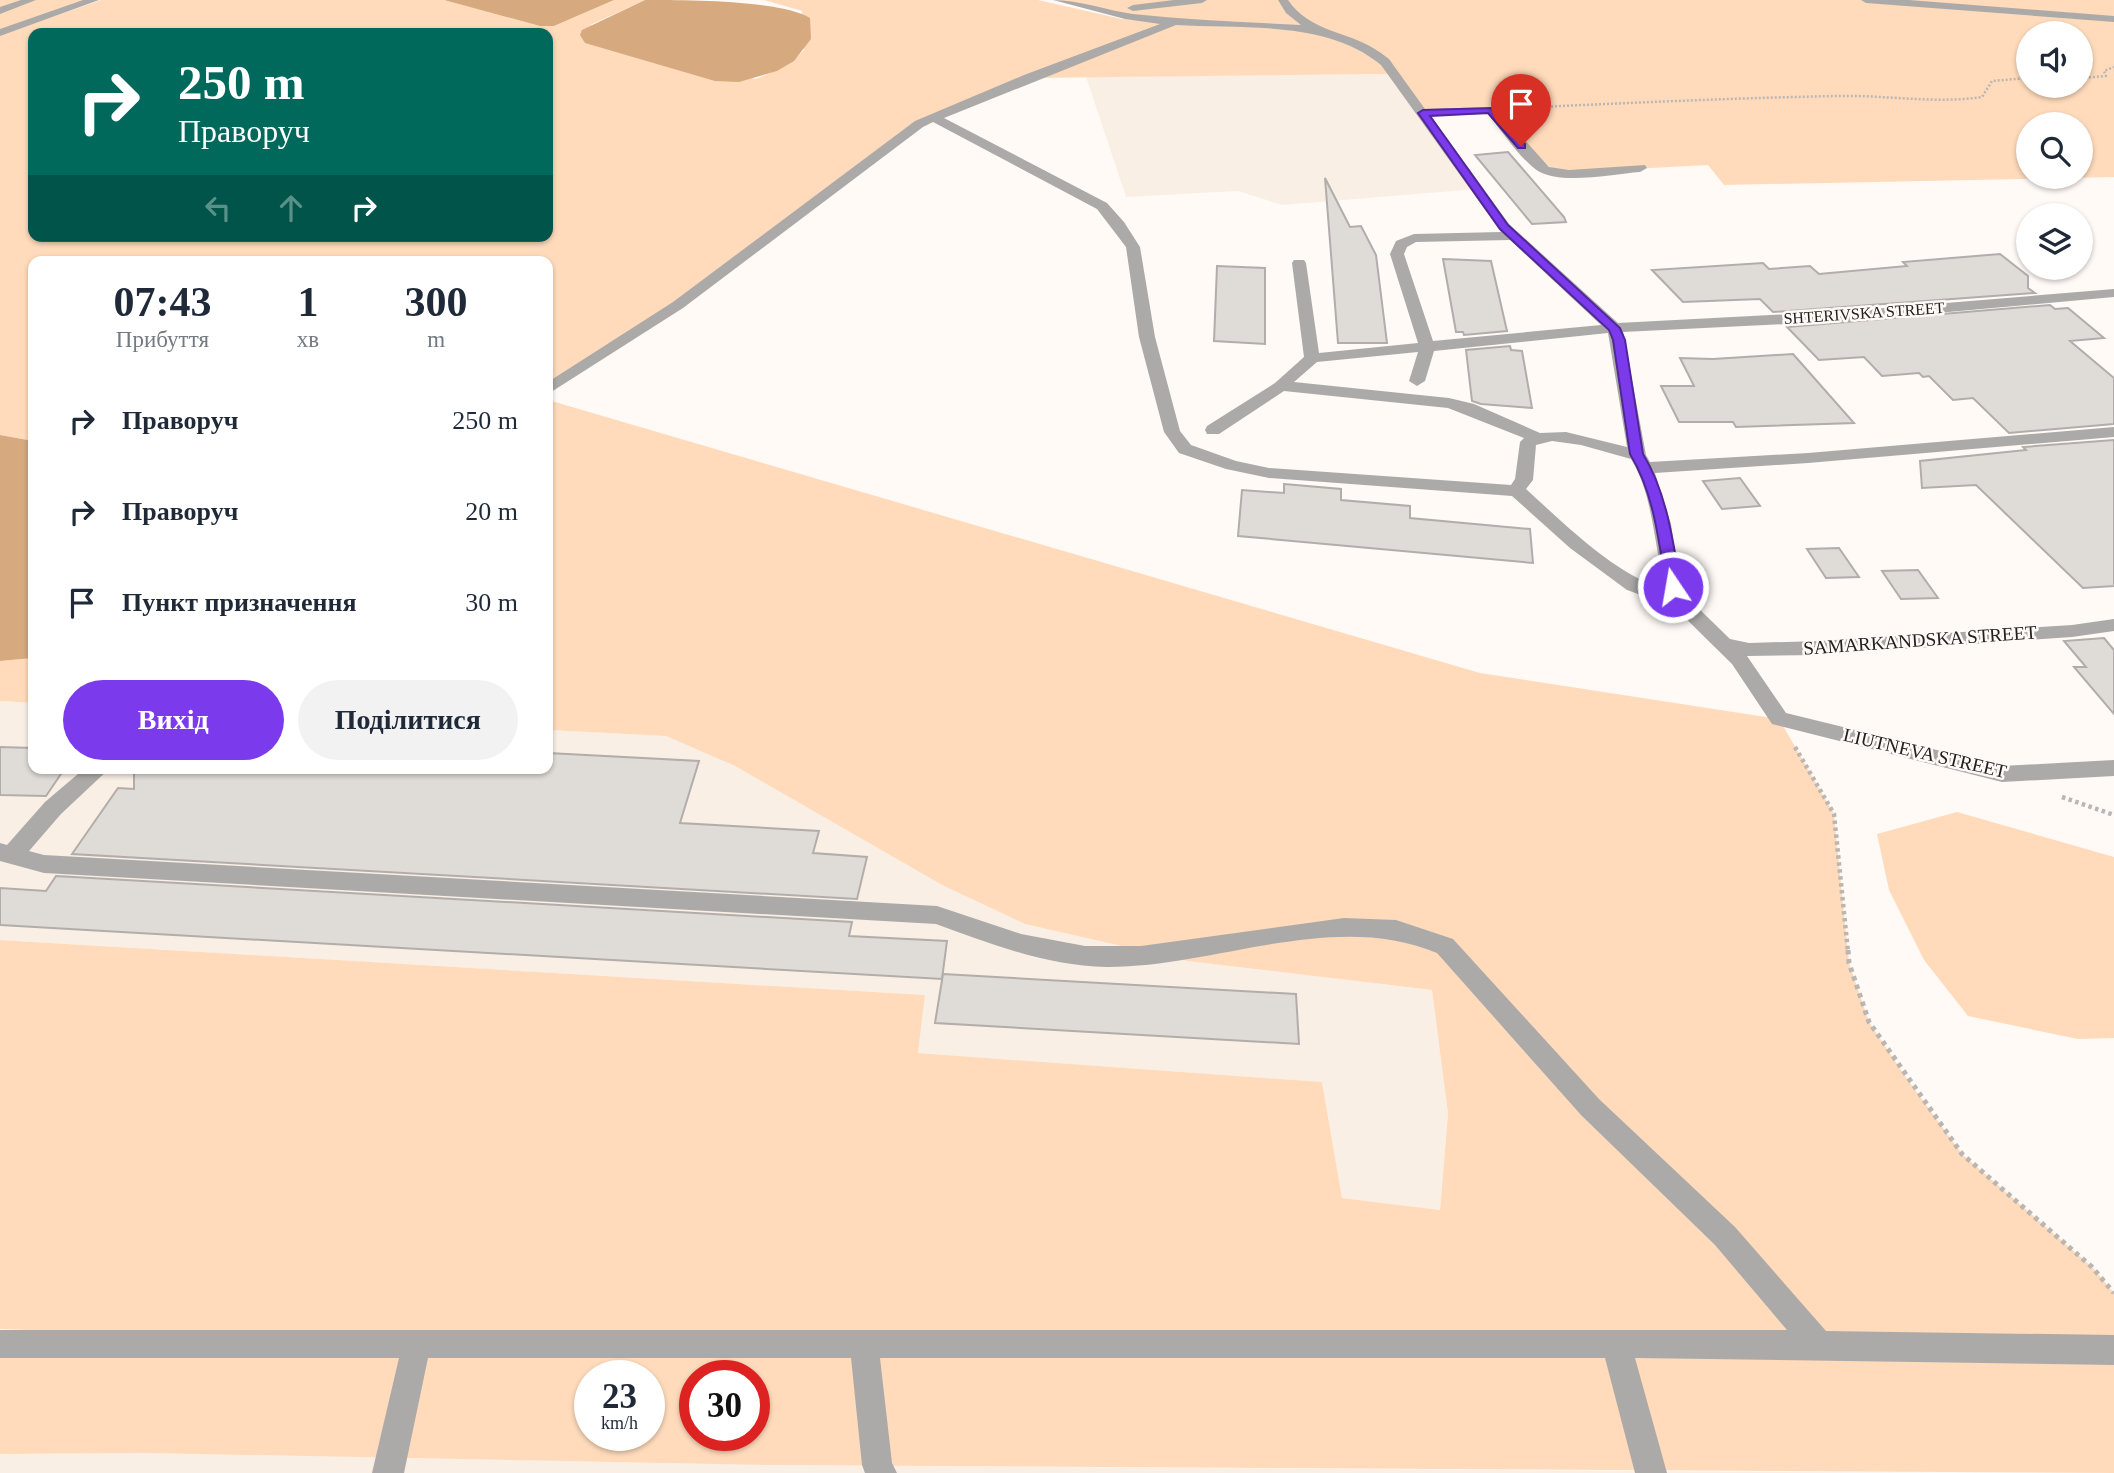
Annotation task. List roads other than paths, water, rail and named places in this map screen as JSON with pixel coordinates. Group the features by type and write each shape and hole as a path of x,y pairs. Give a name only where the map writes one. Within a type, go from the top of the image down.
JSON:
{"street":[{"path":"0,11 31,0"},
{"path":"0,33 94,0"},
{"path":"1058,0 1175,22 1319,30"},
{"path":"1100,10 1202,0"},
{"path":"1283,0 1299,19 1319,30 1369,49 1385,62 1512,236 1614,328 1619,340 1641,461 1662,524 1668,565 1681,603"},
{"path":"1866,0 2114,19"},
{"path":"553,386 678,305 919,124 1028,78 1175,22"},
{"path":"1423,113 1490,110 1536,164 1545,170 1569,174 1640,168"},
{"path":"934,118 973,136 1102,206 1119,225 1133,247 1147,337 1172,432 1185,449 1232,465 1269,473 1516,490 1576,544 1634,586 1681,603 1727,645"},
{"path":"1418,381 1427,348 1397,254 1401,244 1414,238 1512,236"},
{"path":"1213,430 1281,386 1312,358 1299,263"},
{"name":"SHTERIVSKA STREET","path":"1312,358 1614,328 1849,316 2114,293"},
{"path":"1281,386 1449,403 1468,408 1536,437"},
{"path":"1516,490 1524,480 1528,442 1536,437 1555,435 1641,461 1808,458 2114,432"},
{"name":"SAMARKANDSKA STREET","path":"1727,645 1749,649 1819,648 2072,631 2114,625"},
{"name":"LIUTNEVA STREET","path":"1727,645 1779,719 2002,774 2114,768"},
{"path":"6,854 92,774"},
{"path":"6,854 44,864 937,915 1054,951 1106,957 1321,930 1380,927 1417,934 1445,947 1590,1107 1725,1236 1818,1344"},
{"path":"1616,1343 1651,1473"},
{"path":"0,1344 1616,1343 2114,1350"},
{"path":"388,1473 417,1344"},
{"path":"864,1344 877,1465 881,1473"}]}
